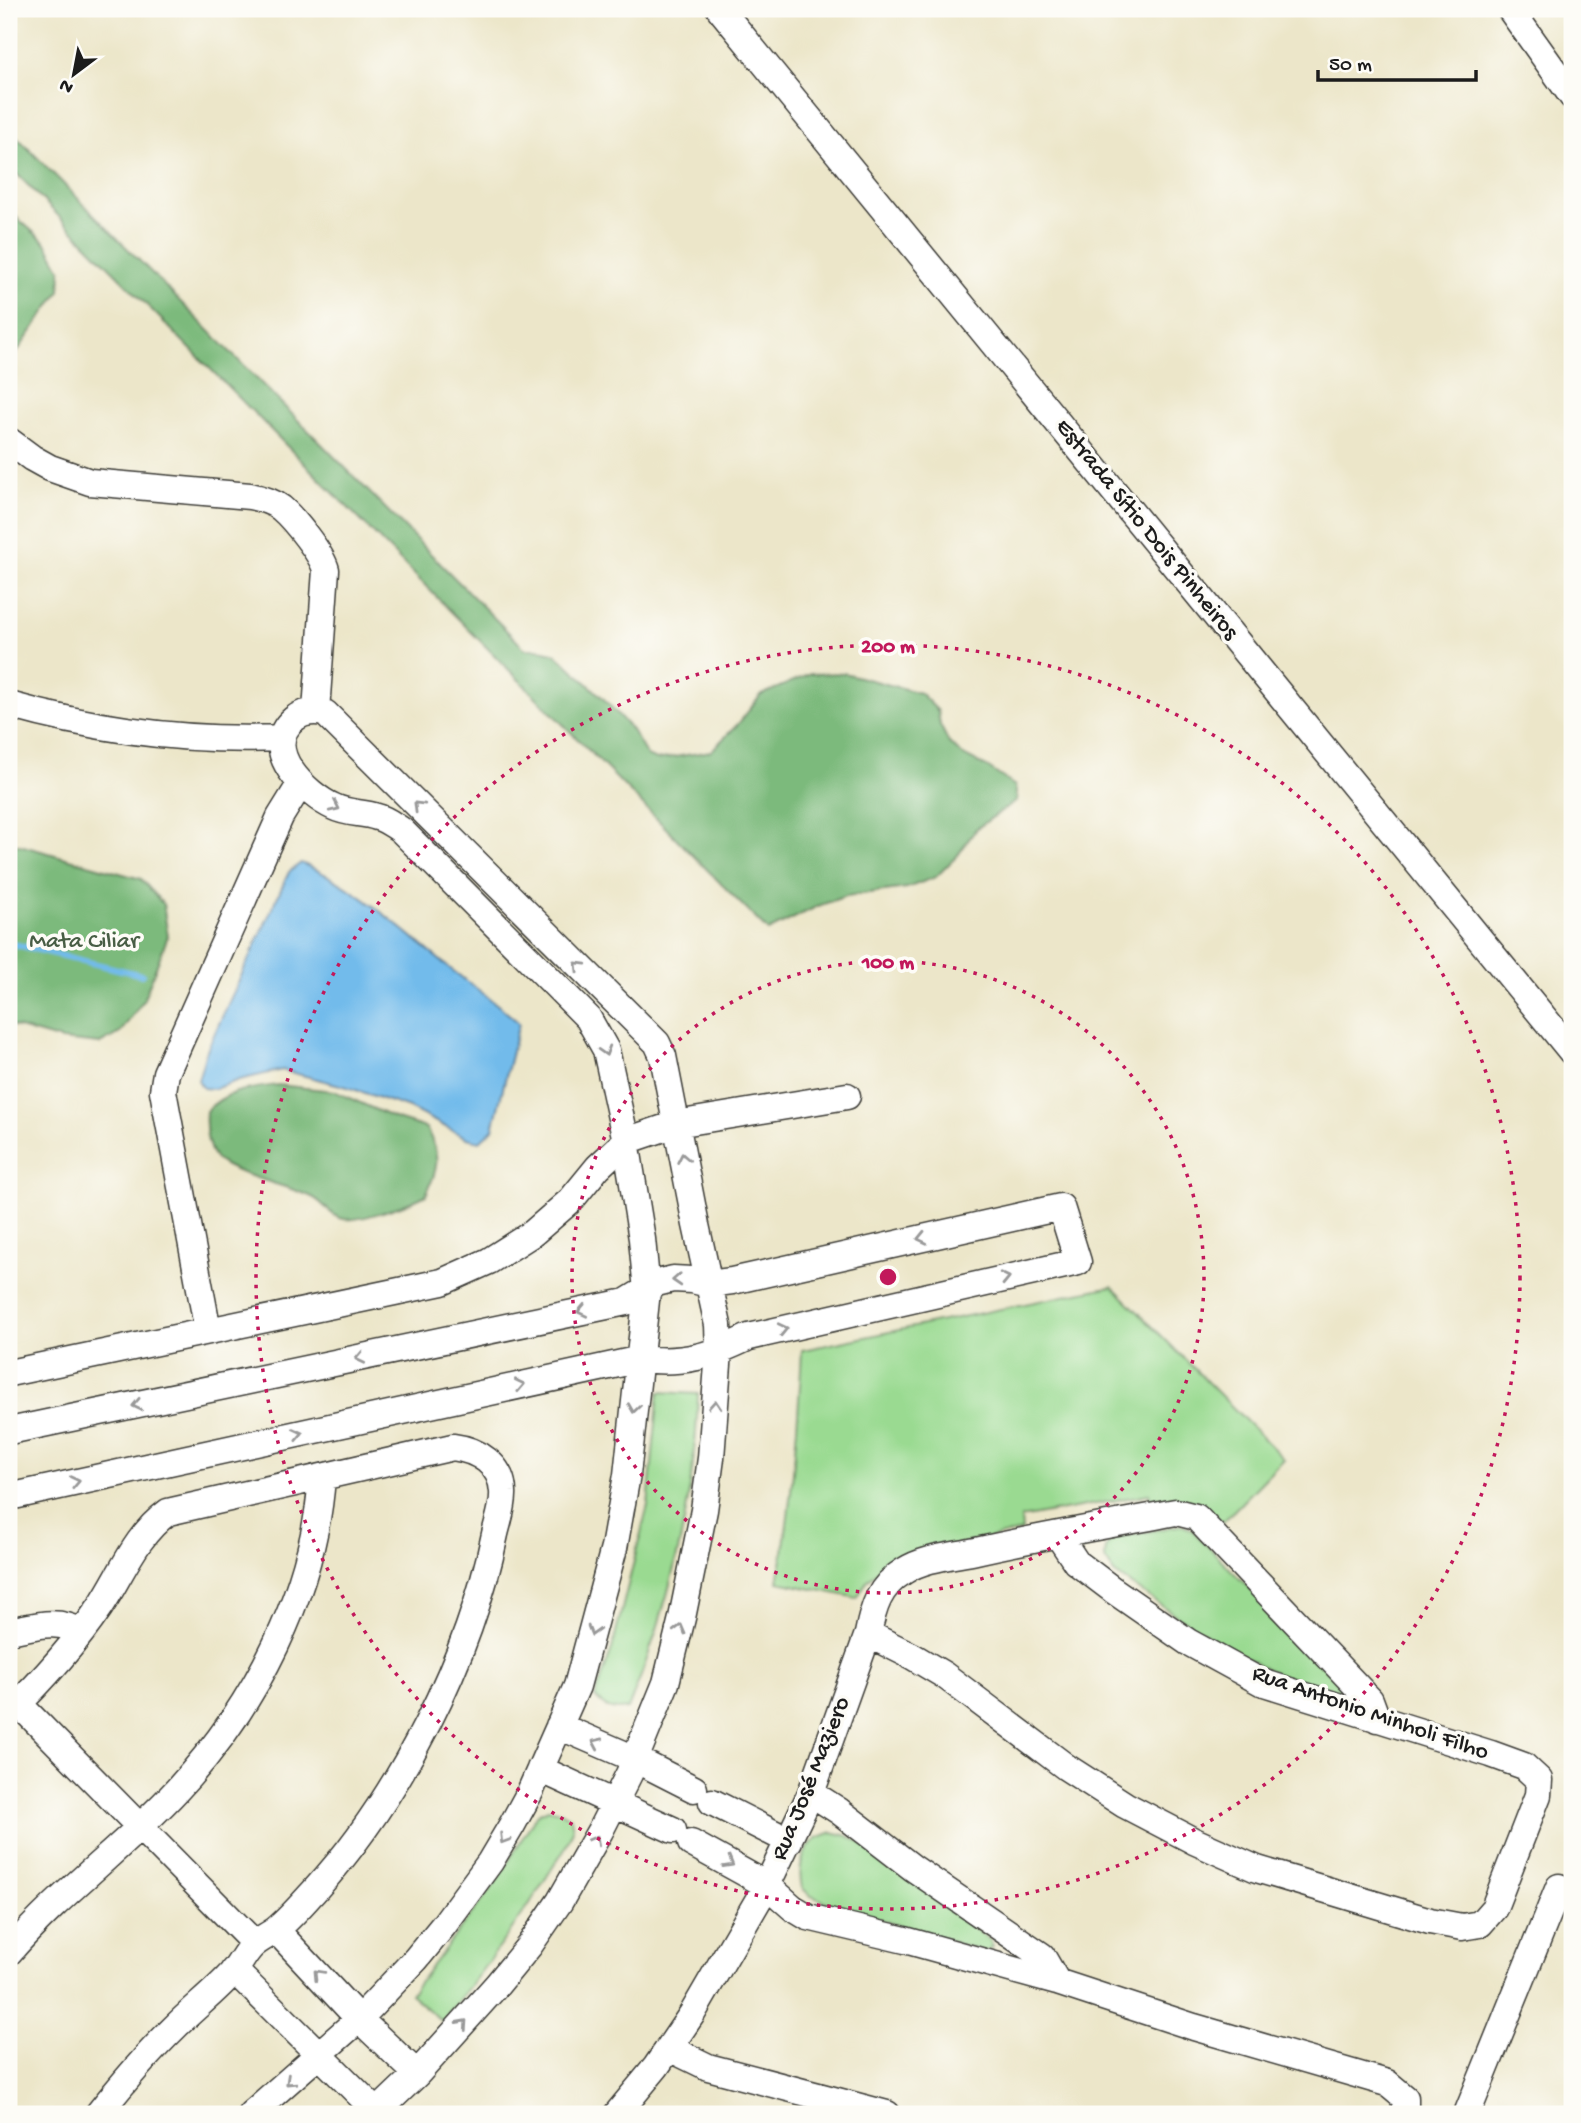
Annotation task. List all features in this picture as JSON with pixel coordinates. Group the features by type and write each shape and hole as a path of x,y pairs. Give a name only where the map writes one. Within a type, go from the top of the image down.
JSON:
{"street":[{"name":"Estrada Sítio Dois Pinheiros","path":"720,9 1572,1052"},
{"path":"1510,9 1572,96"},
{"path":"9,442 50,468 90,482 250,496 282,509 316,550 326,570 316,711"},
{"path":"9,705 59,718 145,733 244,740 282,738"},
{"path":"234,1970 317,2054 376,2113 417,2074 498,1985 529,1946 560,1900 600,1831 635,1759 666,1683 694,1564 711,1458 719,1351 718,1325 663,1056 657,1043 325,713 316,711 293,719 282,738 284,759 301,783 334,807 346,812 376,816 401,830 588,1018 606,1050 626,1141 642,1239 647,1291 627,1475 614,1548 577,1686 540,1769 490,1862 416,1959 359,2019 317,2054 251,2114"},
{"path":"208,1331 163,1091 166,1073 279,817 301,783"},
{"path":"9,1373 442,1282 466,1273 511,1248 542,1225 571,1199 604,1161 626,1141 676,1124 847,1096"},
{"path":"9,1431 626,1302 657,1283 673,1279 709,1284 732,1281 1061,1207 1078,1262 750,1337 719,1351 681,1361 641,1359 9,1496"},
{"path":"98,2114 144,2059 234,1970 247,1951 265,1937 316,1889 349,1848 386,1794 424,1728 467,1631 488,1563 504,1494 499,1475 487,1460 477,1453 453,1447 168,1512 146,1530 115,1584 82,1632 12,1703 139,1826 265,1937 359,2019 417,2074"},
{"path":"9,1952 74,1885 177,1790 231,1723 270,1656 290,1609 308,1555 322,1477"},
{"name":"Rua José Maziero","path":"617,2114 669,2048 719,1971 767,1885 811,1793 868,1634 873,1608 882,1591 903,1572 925,1562 1008,1543 1176,1512 1196,1517 1370,1700 1377,1719"},
{"name":"Rua Antonio Minholi Filho","path":"868,1634 944,1675 1066,1767 1115,1799 1194,1841 1257,1869 1430,1921 1462,1927 1480,1924 1494,1908 1538,1795 1539,1780 1524,1766 1261,1682 1188,1642 1076,1562 1058,1535"},
{"path":"9,1631 48,1623 68,1626 82,1632"},
{"path":"559,1726 635,1759 789,1841"},
{"path":"540,1769 682,1837 767,1885 793,1908 808,1917 905,1940 1057,1982 1194,2027 1387,2083 1405,2098 1405,2114"},
{"path":"811,1793 1042,1956 1057,1982"},
{"path":"1467,2114 1559,1887 1572,1898"},
{"path":"669,2048 708,2067 887,2114"}],"green space":[{"path":"9,129 525,649 556,654 603,698 632,730 647,756 656,760 711,751 738,724 761,695 810,674 844,673 920,693 938,711 940,725 949,743 963,755 1015,786 1017,800 976,829 958,855 936,877 907,888 846,896 818,906 768,931 9,166"},
{"path":"9,211 46,243 61,270 60,291 9,363"},
{"name":"Mata Ciliar","path":"9,842 141,879 163,904 168,936 143,1001 120,1033 100,1044 61,1040 9,1025"},
{"path":"278,1085 334,1091 394,1118 426,1128 434,1147 436,1162 426,1195 373,1215 344,1219 336,1216 314,1198 222,1164 215,1158 208,1141 206,1111 231,1094"},
{"path":"1112,1286 1284,1459 1223,1522 1205,1510 1152,1505 1149,1494 1021,1518 1022,1531 900,1557 877,1571 857,1598 778,1582 794,1466 802,1350"},
{"path":"659,1392 698,1394 692,1474 677,1554 656,1633 628,1709 614,1710 595,1697 612,1649 648,1505"},
{"path":"1182,1525 1191,1529 1347,1688 1348,1697 1308,1687 1262,1667 1187,1623 1114,1573 1105,1559 1106,1547 1113,1538"},
{"path":"548,1809 557,1810 571,1818 573,1830 565,1848 527,1908 442,2021 410,1994 494,1885 537,1814"},
{"path":"832,1832 848,1836 868,1847 990,1940 993,1947 984,1952 811,1896 802,1888 801,1868 804,1855 816,1839"}],"water":[{"path":"301,863 341,883 359,896 519,1023 493,1129 480,1141 467,1138 409,1108 344,1086 282,1070 214,1089 203,1088 198,1080 206,1052 289,872"}],"waterway":[{"path":"9,943 142,975"}]}
